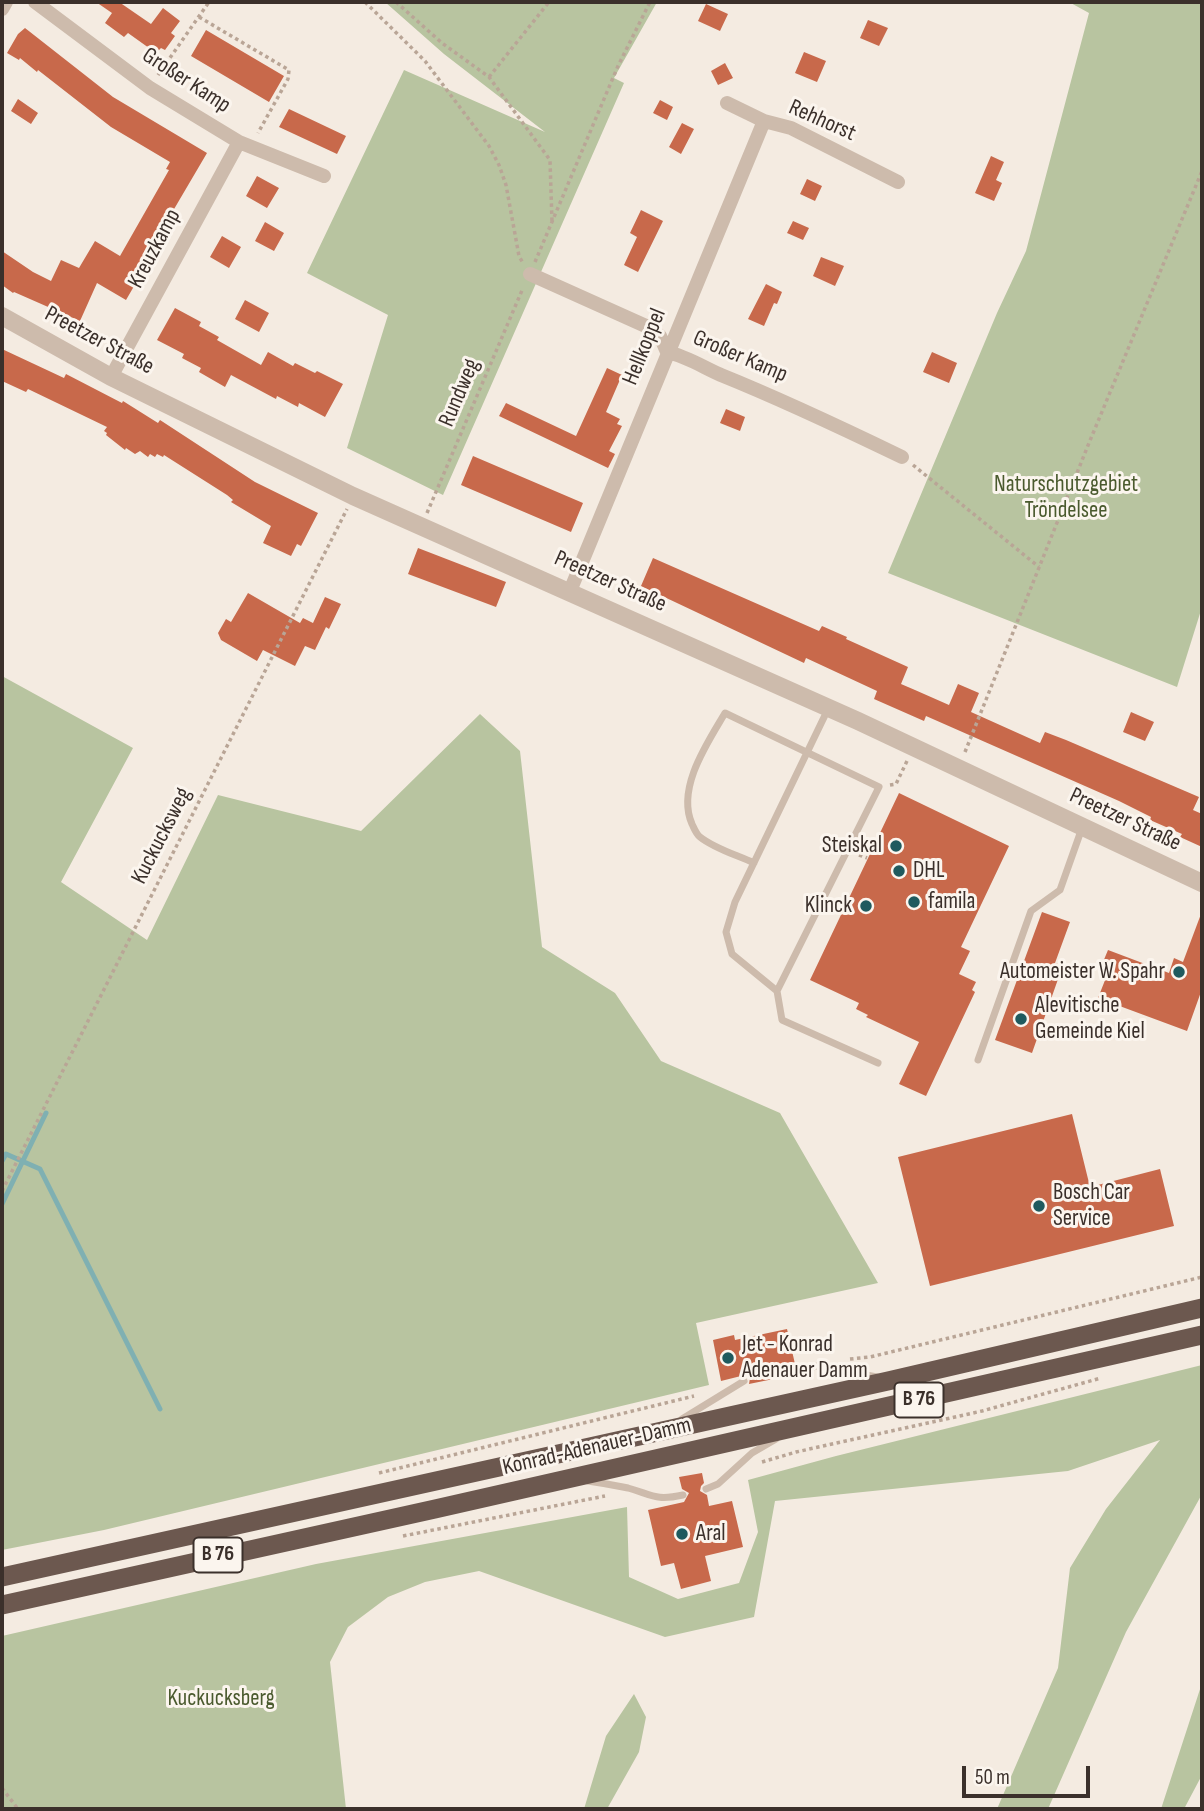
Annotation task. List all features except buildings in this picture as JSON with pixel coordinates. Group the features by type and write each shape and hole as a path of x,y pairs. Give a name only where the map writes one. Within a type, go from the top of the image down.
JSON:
{"highway":[{"name":"Konrad-Adenauer-Damm","path":"2,1577 657,1433 1202,1308"},
{"name":"Konrad-Adenauer-Damm","path":"2,1605 1202,1335"}],"street":[{"path":"2,9 6,2"},
{"name":"Großer Kamp","path":"35,2 150,88 244,145 324,176"},
{"name":"Rehhorst","path":"727,103 764,121 791,128 898,182"},
{"name":"Hellkoppel","path":"570,591 764,121"},
{"name":"Kreuzkamp","path":"111,377 244,145"},
{"name":"Großer Kamp","path":"530,274 648,327 660,336 667,352 684,356 697,365 780,399 902,457"},
{"name":"Preetzer Straße","path":"2,316 111,377 353,496 914,747 1202,883"}],"lane":[{"path":"777,991 732,954 726,932 735,902 829,709"},
{"path":"754,863 698,836 690,820 687,804 689,789 703,750 725,713 879,787 777,991 782,1020 878,1063"},
{"path":"978,1060 1031,911 1060,890 1082,827"},
{"path":"796,1370 817,1366 869,1374 888,1381"},
{"path":"657,1433 744,1381"},
{"path":"706,1489 718,1484 752,1453 794,1428"},
{"path":"566,1478 629,1488 664,1499 683,1495"}],"path":[{"path":"150,88 209,2"},
{"path":"365,2 425,61 489,146 506,185 519,256 530,274"},
{"path":"396,2 442,43 489,77 550,160 552,224"},
{"path":"489,77 549,2"},
{"name":"Rundweg","path":"422,525 618,66 650,2"},
{"path":"199,16 289,70 288,79 244,145"},
{"path":"959,768 1202,171"},
{"path":"902,457 1039,567"},
{"name":"Kuckucksweg","path":"2,1191 353,496"},
{"path":"879,787 896,784 914,747"},
{"path":"829,1368 838,1361 870,1357 1202,1277"},
{"path":"372,1475 425,1460 681,1401 714,1389 723,1394"},
{"path":"2,1788 18,1809"}],"green space":[{"path":"385,2 657,2 614,78 624,83 443,495 347,448 388,315 307,273 404,70 545,132 444,54"},
{"name":"Naturschutzgebiet Tröndelsee","path":"1069,2 1202,2 1202,607 1177,687 888,573 997,313 1026,251 1089,13"},
{"path":"2,676 133,748 61,882 147,940 218,795 361,831 480,714 520,751 542,947 615,993 661,1061 780,1113 878,1283 696,1323 709,1385 104,1530 2,1550"},
{"name":"Kuckucksberg","path":"1202,1365 1202,1494 1126,1632 1048,1809 997,1809 1058,1668 1070,1568 1106,1509 1160,1440 1068,1471 775,1501 754,1617 665,1637 479,1571 425,1582 388,1597 348,1627 330,1662 346,1809 2,1809 2,1636 316,1564 627,1507 629,1577 678,1599 739,1583 758,1532 748,1480"},
{"path":"1202,1683 1202,1775 1184,1809 1161,1809"},
{"path":"634,1694 646,1717 639,1752 607,1809 584,1809 606,1736"}],"waterway":[{"path":"2,1204 46,1113"},
{"path":"2,1161 6,1154 40,1169 160,1409"}],"place":[{"name":"Steiskal","path":"896,846"},
{"name":"DHL","path":"899,871"},
{"name":"famila","path":"914,902"},
{"name":"Klinck","path":"866,906"},
{"name":"Automeister W. Spahr","path":"1179,972"},
{"name":"Alevitische Gemeinde Kiel","path":"1021,1019"},
{"name":"Bosch Car Service","path":"1039,1206"},
{"name":"Jet - Konrad Adenauer Damm","path":"728,1358"},
{"name":"Aral","path":"682,1534"}]}
